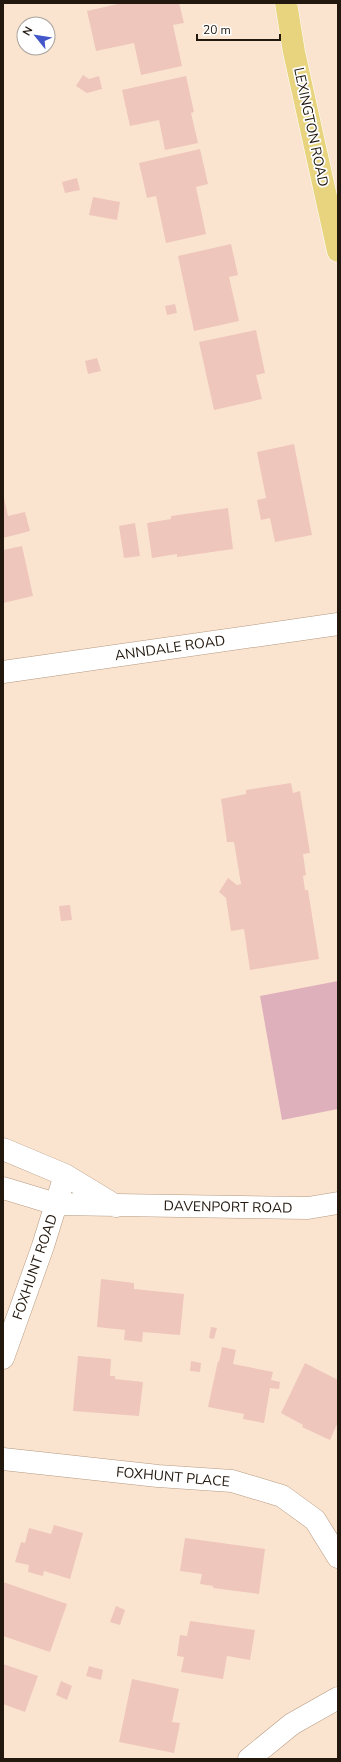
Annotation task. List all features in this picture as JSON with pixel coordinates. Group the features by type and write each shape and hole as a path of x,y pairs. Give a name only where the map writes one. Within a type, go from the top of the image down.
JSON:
{"main road":[{"name":"LEXINGTON ROAD","path":"286,3 294,52 338,251"}],"street":[{"name":"ANNDALE ROAD","path":"3,672 338,624"},
{"path":"3,1149 65,1175 117,1207"},
{"name":"FOXHUNT ROAD","path":"3,1358 43,1246 65,1175"},
{"name":"DAVENPORT ROAD","path":"3,1188 56,1204 117,1207 308,1208 338,1203"},
{"name":"FOXHUNT PLACE","path":"3,1459 158,1476 232,1481 282,1496 315,1520 338,1557"},
{"path":"249,1759 292,1724 338,1698"}],"shaded area":[{"path":"338,981 338,1109 282,1120 260,996"}],"building":[{"path":"122,3 179,3 184,23 173,25 182,66 141,75 134,43 96,51 87,11"},
{"path":"83,75 89,79 99,76 102,89 87,93 76,86"},
{"path":"186,76 194,112 191,113 198,143 165,150 159,120 130,126 122,90"},
{"path":"200,149 208,184 196,187 206,234 166,243 156,196 147,198 139,163"},
{"path":"77,178 80,190 65,193 62,182"},
{"path":"93,197 120,202 117,220 89,215"},
{"path":"231,244 238,275 229,277 239,321 194,331 178,256"},
{"path":"175,304 177,313 167,315 165,306"},
{"path":"256,330 265,373 256,375 262,399 214,410 199,342"},
{"path":"97,358 101,371 88,374 85,361"},
{"path":"294,444 312,535 275,542 270,518 261,520 257,500 266,498 257,452"},
{"path":"4,498 8,516 25,512 30,531 3,538"},
{"path":"228,508 233,549 177,557 177,554 152,558 147,523 171,519 171,516"},
{"path":"135,523 140,556 124,558 119,526"},
{"path":"22,546 33,596 3,603 3,550"},
{"path":"291,783 293,793 300,791 310,853 303,854 306,875 303,876 305,890 308,890 319,959 250,970 244,929 231,931 226,898 219,892 228,878 237,885 241,884 234,842 227,842 221,799 246,794 246,790"},
{"path":"70,905 72,920 61,921 59,906"},
{"path":"101,1279 134,1283 134,1289 184,1294 180,1335 143,1332 142,1342 124,1340 125,1330 97,1327"},
{"path":"211,1327 217,1328 214,1339 209,1338"},
{"path":"222,1347 236,1350 233,1364 273,1372 271,1380 280,1382 279,1389 270,1388 264,1423 243,1419 244,1414 208,1407"},
{"path":"78,1356 111,1359 110,1376 115,1376 115,1379 143,1382 139,1416 73,1411"},
{"path":"191,1361 201,1363 200,1372 190,1371"},
{"path":"305,1363 338,1380 338,1422 330,1440 302,1427 303,1425 281,1413"},
{"path":"54,1525 83,1533 70,1579 44,1571 43,1576 28,1572 29,1565 15,1562 21,1542 25,1543 29,1528 51,1534"},
{"path":"185,1538 265,1549 259,1594 213,1588 213,1586 200,1584 202,1574 180,1571"},
{"path":"3,1582 67,1604 50,1652 3,1636"},
{"path":"116,1606 125,1610 120,1625 110,1622"},
{"path":"190,1621 255,1630 250,1660 227,1656 223,1679 181,1672 184,1657 177,1656 180,1635 187,1636"},
{"path":"3,1664 38,1676 25,1712 3,1704"},
{"path":"89,1666 103,1670 101,1680 86,1676"},
{"path":"132,1679 179,1689 172,1722 180,1723 174,1753 119,1742"},
{"path":"61,1681 72,1686 67,1700 56,1695"}]}
